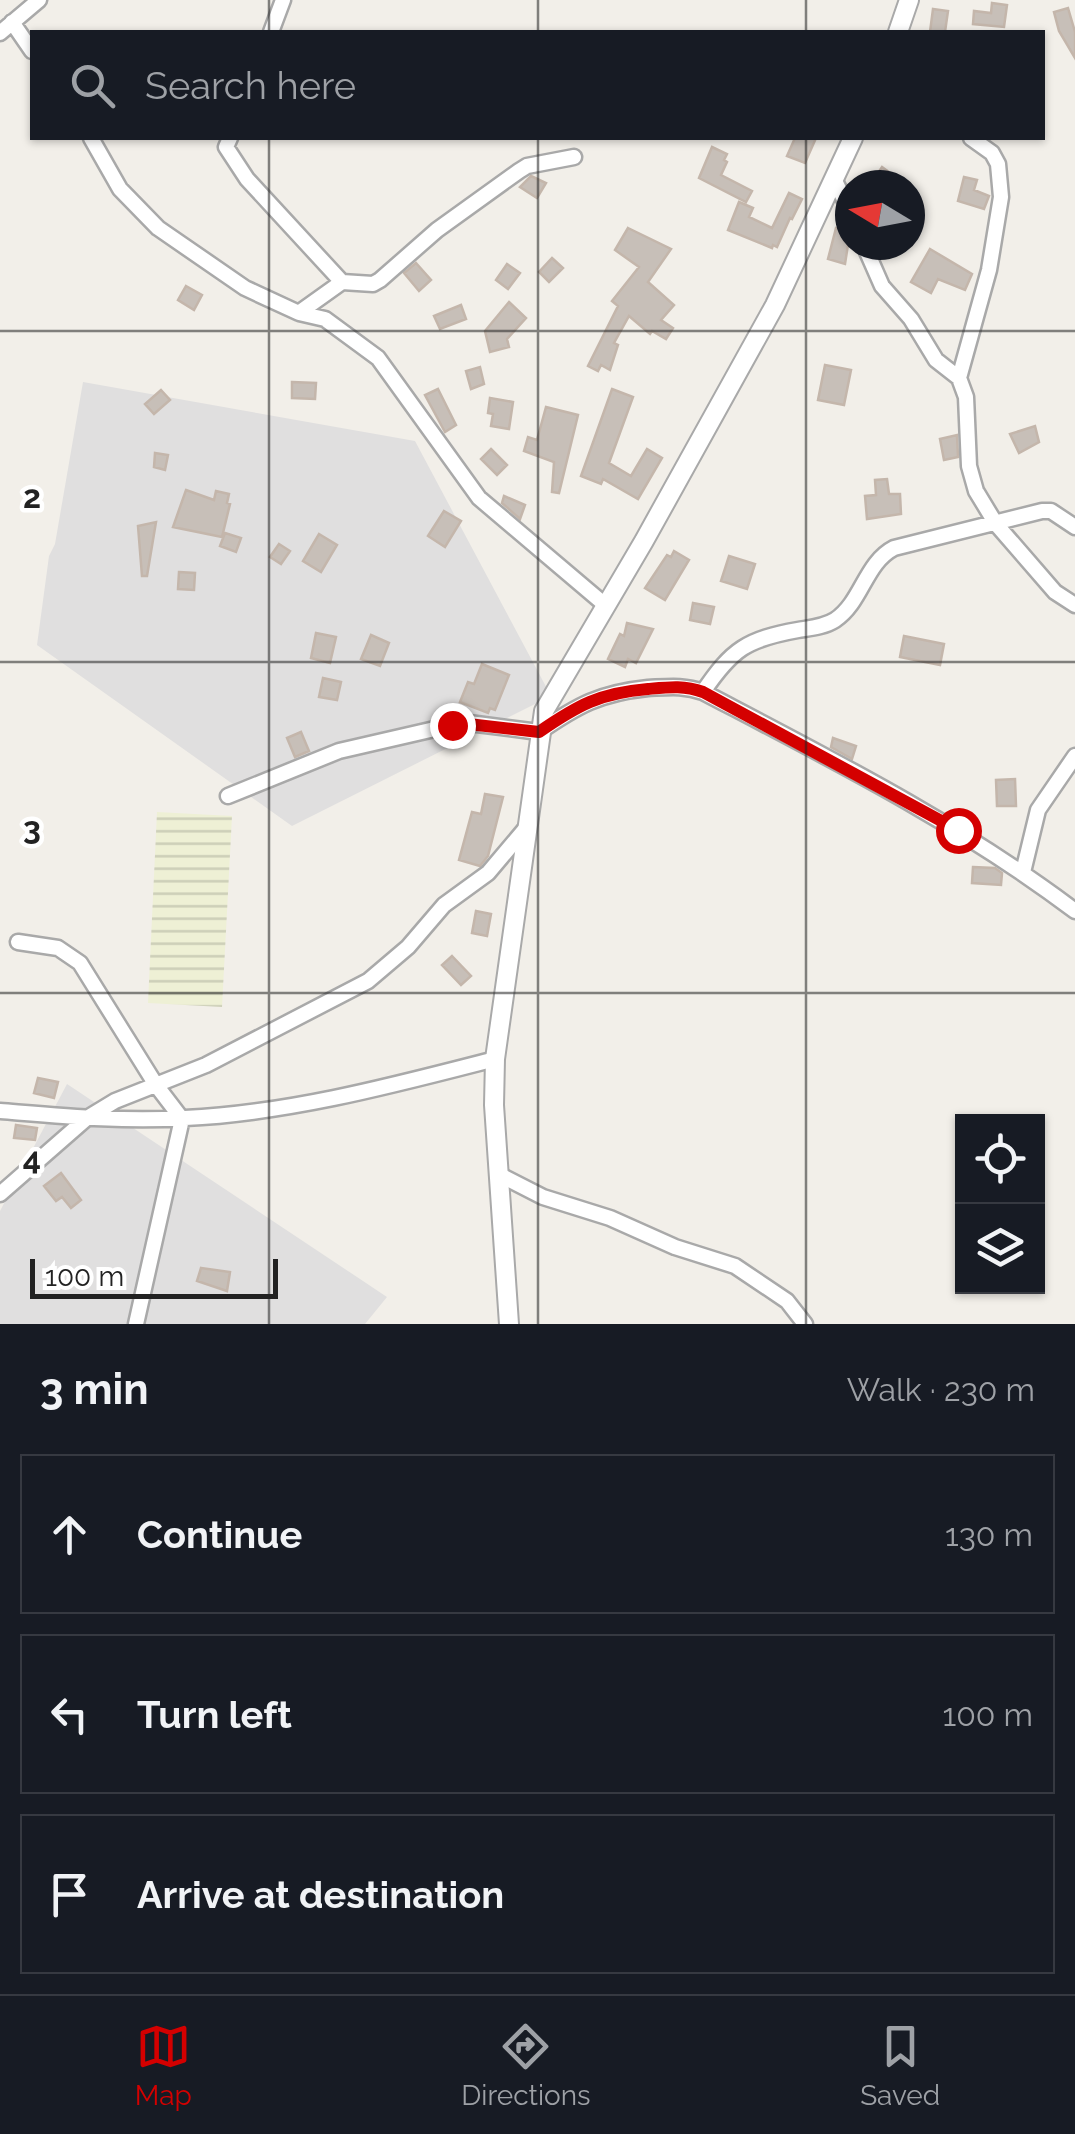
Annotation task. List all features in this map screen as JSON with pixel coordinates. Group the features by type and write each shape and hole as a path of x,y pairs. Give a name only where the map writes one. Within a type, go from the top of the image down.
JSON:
{"street":[{"path":"30,50 6,27 39,0"},
{"path":"272,30 283,0"},
{"path":"899,30 910,0"},
{"path":"92,140 126,197 158,228 245,288 299,313 325,318 378,358 479,498 604,604"},
{"path":"229,140 228,152 247,178 342,282 373,284 437,230 519,171 574,157"},
{"path":"510,1324 494,1105 495,1060 539,732 550,696 644,541 775,305 851,140"},
{"path":"959,378 990,270 1001,197 998,164 992,153 973,140"},
{"path":"871,260 882,286 911,318 936,360 959,378 966,397 969,466 976,491 996,524 1056,592 1075,606"},
{"path":"299,313 342,282"},
{"path":"703,692 738,648 778,634 827,625 840,617 884,554 894,548 1050,511 1075,526"},
{"path":"228,796 339,751 452,725 539,732 598,696 683,685 703,692 958,830 1075,911"},
{"path":"1023,872 1038,810 1075,756"},
{"path":"0,1194 88,1118 134,1092 206,1065 368,981 408,947 444,904 488,872 526,828"},
{"path":"18,942 58,948 80,963 156,1084 182,1118 136,1324"},
{"path":"0,1111 88,1118 182,1118 303,1104 495,1060"},
{"path":"500,1174 543,1197 736,1266 787,1301 806,1324"}],"shaded area":[{"path":"83,382 415,441 551,696 292,826 37,645 49,556 55,544"},
{"path":"67,1084 387,1297 365,1324 0,1324 0,1211"}],"green space":[{"path":"157,812 232,816 222,1007 148,1003"}],"building":[{"path":"992,3 1007,5 1004,27 973,24 974,11 991,13"},
{"path":"1068,8 1075,32 1075,58 1059,31 1054,12"},
{"path":"933,9 948,11 945,30 930,30"},
{"path":"794,140 815,140 805,163 787,156"},
{"path":"712,147 727,154 721,175 752,191 746,202 699,178"},
{"path":"531,176 546,183 537,198 520,187"},
{"path":"964,177 977,180 974,190 989,196 984,209 958,201"},
{"path":"789,193 802,199 777,247 728,230 739,202 753,208 749,217 772,228"},
{"path":"628,228 671,249 648,282 674,305 661,320 673,328 666,339 652,331 650,334 629,316 614,343 618,345 610,370 601,365 598,371 588,366 618,306 612,301 639,267 615,250"},
{"path":"835,232 835,260 846,260 845,264 828,259"},
{"path":"930,249 972,274 965,290 938,279 931,293 911,282"},
{"path":"552,258 563,268 549,282 539,272"},
{"path":"416,263 431,280 419,291 404,273"},
{"path":"507,264 520,273 508,289 496,280"},
{"path":"186,286 202,295 194,310 178,300"},
{"path":"509,302 526,318 507,339 509,347 490,352 485,331"},
{"path":"461,305 466,319 440,329 434,316"},
{"path":"825,365 851,370 844,405 818,400"},
{"path":"480,367 484,384 471,389 466,371"},
{"path":"292,382 316,383 315,399 292,398"},
{"path":"438,389 456,425 445,432 425,395"},
{"path":"612,389 633,397 609,463 631,476 647,449 662,458 638,499 603,479 601,484 581,476"},
{"path":"161,390 170,400 154,414 145,404"},
{"path":"490,398 513,402 509,429 491,426"},
{"path":"546,407 578,415 559,493 552,492 554,462 524,451 528,437 537,440"},
{"path":"1035,426 1039,442 1019,453 1010,434"},
{"path":"957,435 958,457 944,460 940,439"},
{"path":"491,449 507,465 497,475 481,459"},
{"path":"155,453 168,455 165,470 154,467"},
{"path":"887,479 889,494 900,494 901,514 867,519 865,496 876,495 875,480"},
{"path":"186,490 214,500 216,491 229,494 222,537 173,527"},
{"path":"504,496 525,505 520,519 502,503"},
{"path":"444,511 461,521 445,547 428,536"},
{"path":"156,522 147,576 142,576 138,526"},
{"path":"225,533 241,538 236,552 220,546"},
{"path":"319,534 337,545 321,572 303,561"},
{"path":"279,544 290,551 281,564 270,557"},
{"path":"674,551 689,560 665,600 645,588 667,555 671,557"},
{"path":"729,556 755,564 747,589 721,581"},
{"path":"179,572 195,573 194,590 178,589"},
{"path":"693,603 714,607 710,624 690,620"},
{"path":"627,623 653,629 636,663 628,659 625,667 608,659 620,634 624,636"},
{"path":"316,633 336,637 330,663 311,658"},
{"path":"371,635 389,643 380,666 361,659"},
{"path":"904,636 944,644 940,665 900,657"},
{"path":"482,664 509,675 495,710 490,708 488,713 460,702 468,682 474,684"},
{"path":"323,678 341,682 337,700 319,697"},
{"path":"301,732 309,751 295,757 287,738"},
{"path":"833,738 856,746 852,759 831,747"},
{"path":"1015,779 1016,806 997,806 996,780"},
{"path":"485,794 503,797 488,856 480,866 459,860 472,812 481,814"},
{"path":"973,867 995,868 1002,873 1001,885 972,883"},
{"path":"476,911 491,914 487,936 472,933"},
{"path":"452,956 471,976 461,985 442,965"},
{"path":"38,1078 58,1082 54,1098 34,1093"},
{"path":"16,1125 37,1128 35,1140 14,1138"},
{"path":"61,1173 81,1200 71,1208 62,1197 56,1201 44,1186"},
{"path":"201,1268 230,1272 227,1291 197,1281"}],"route":[{"path":"452,725 539,732 598,696 683,685 703,692 958,830"}]}
